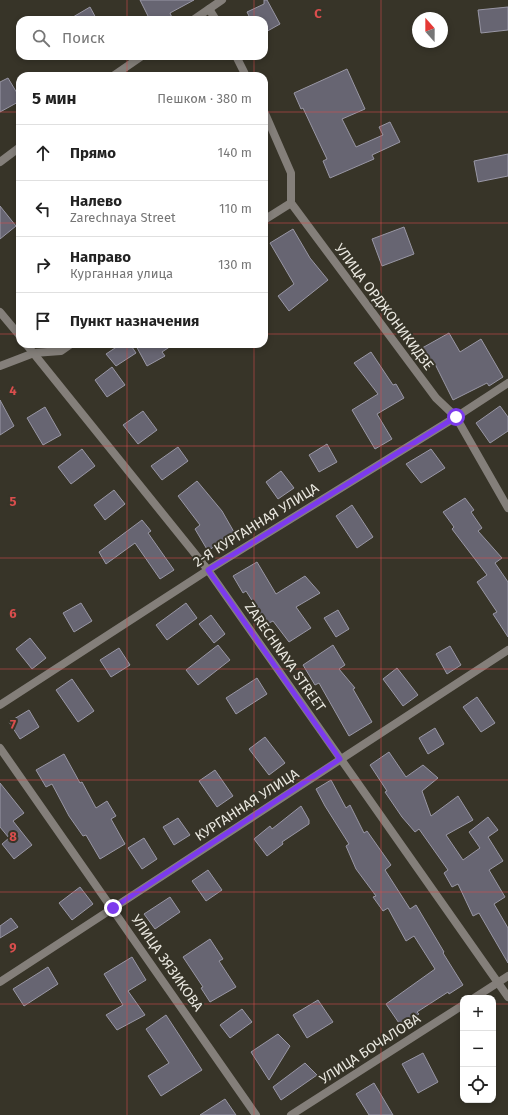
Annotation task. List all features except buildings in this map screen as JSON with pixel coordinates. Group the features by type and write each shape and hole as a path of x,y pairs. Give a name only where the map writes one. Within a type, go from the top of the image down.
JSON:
{"street":[{"path":"199,16 222,0"},
{"path":"209,9 213,16"},
{"path":"119,72 136,60"},
{"path":"238,60 244,72"},
{"path":"268,120 291,173 291,203 268,217"},
{"path":"0,162 16,150"},
{"name":"УЛИЦА ОРДЖОНИКИДЗЕ","path":"291,203 436,398 456,417 508,508"},
{"path":"0,312 16,331"},
{"name":"ZARECHNAYA STREET","path":"30,348 208,570 508,996"},
{"path":"0,366 34,353 60,350 64,348"},
{"name":"2-Я КУРГАННАЯ УЛИЦА","path":"0,705 208,570 456,417 508,383"},
{"name":"КУРГАННАЯ УЛИЦА","path":"0,982 508,650"},
{"name":"УЛИЦА ЗЯЗИКОВА","path":"0,748 256,1115"},
{"path":"479,995 508,976"},
{"name":"УЛИЦА БОЧАЛОВА","path":"291,1115 460,1007"}],"route":[{"path":"113,908 340,759 208,570 456,417"}]}
